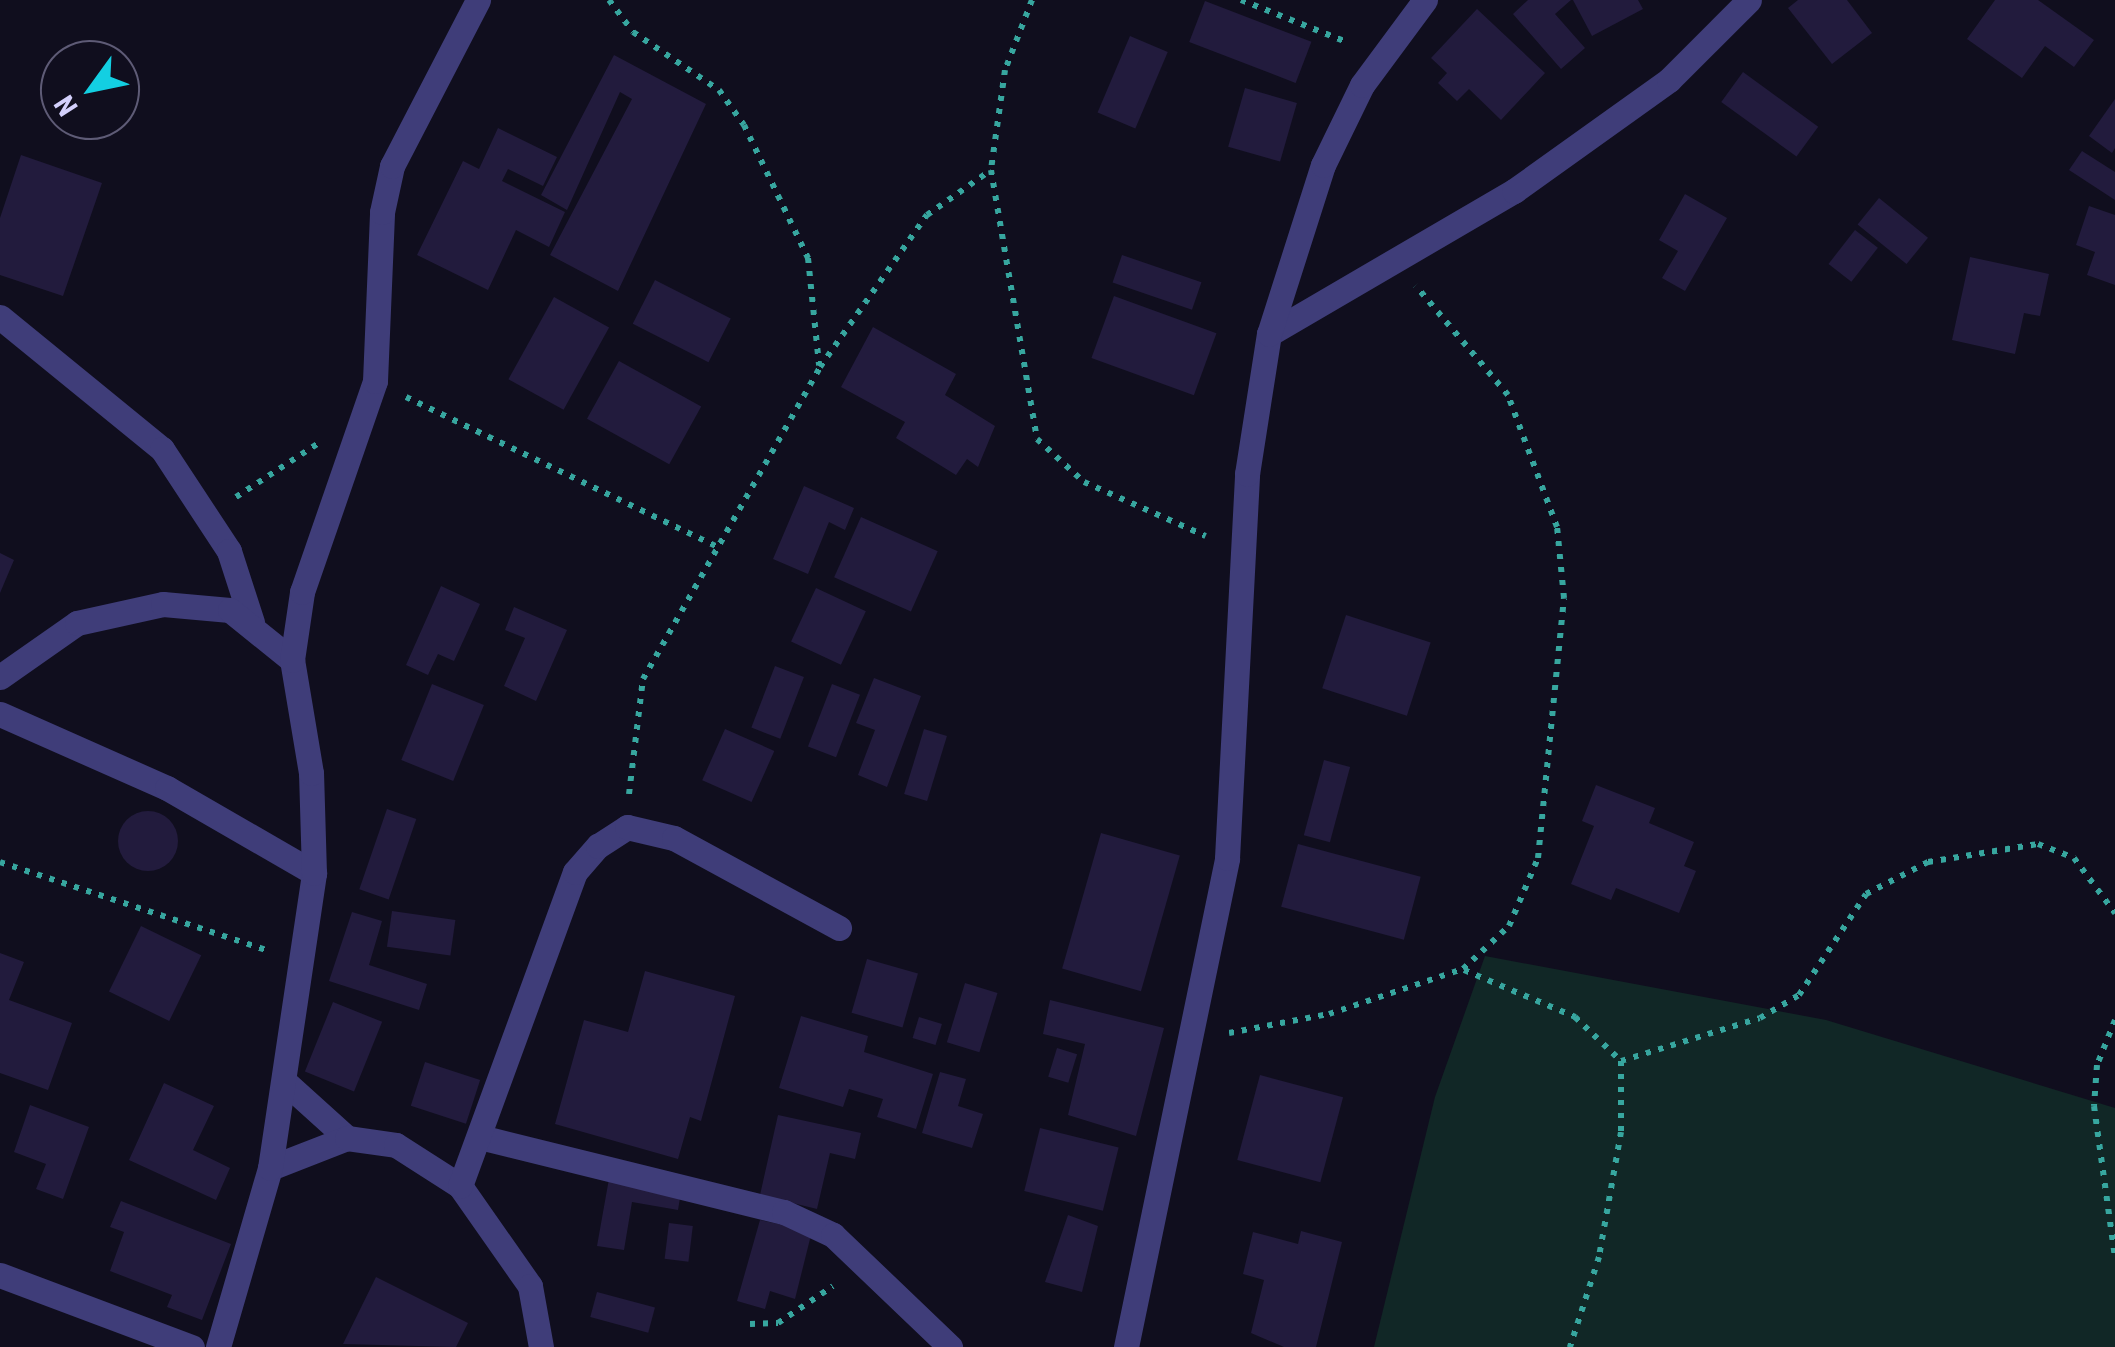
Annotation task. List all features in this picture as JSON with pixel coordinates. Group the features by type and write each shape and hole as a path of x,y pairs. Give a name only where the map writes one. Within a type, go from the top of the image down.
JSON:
{"street":[{"path":"218,1347 270,1168 304,960 314,872 312,773 292,660 302,592 375,380 382,212 392,166 478,0"},
{"path":"1126,1347 1227,858 1244,553 1269,334 1323,165 1383,57 1425,0"},
{"path":"1269,334 1394,266 1669,80 1749,0"},
{"path":"0,317 134,422 209,516 252,622 292,660"},
{"path":"0,677 46,640 122,608 204,606 252,622"},
{"path":"0,714 167,788 314,872"},
{"path":"460,1186 575,872 628,827 674,838 839,928"},
{"path":"285,1082 347,1138"},
{"path":"270,1168 347,1138 396,1145 460,1186 530,1286 541,1347"},
{"path":"480,1138 784,1212 833,1235 950,1347"},
{"path":"0,1274 192,1347"}],"path":[{"path":"609,0 634,32 719,90 744,125 808,258 820,367"},
{"path":"1032,0 1005,70 991,170 1037,439 1084,482 1244,553"},
{"path":"1241,0 1383,57"},
{"path":"628,827 643,680 820,367 928,215 991,170"},
{"path":"1188,1041 1329,1014 1463,970 1509,926 1538,858 1564,598 1557,527 1508,395 1394,266"},
{"path":"375,380 720,548"},
{"path":"209,516 298,450 357,434"},
{"path":"1621,1061 1760,1018 1799,995 1866,894 1928,862 2038,844 2074,858 2115,912"},
{"path":"0,862 304,960"},
{"path":"1463,970 1576,1017 1621,1061 1621,1132 1606,1221 1570,1347"},
{"path":"2115,1020 2097,1065 2094,1106 2115,1258"},
{"path":"750,1324 778,1323 866,1266"}],"green space":[{"path":"1485,956 1826,1020 2115,1108 2115,1347 1374,1347 1435,1097"}],"building":[{"path":"1528,0 1571,0 1555,14 1585,48 1561,69 1513,14"},
{"path":"1573,0 1638,0 1643,9 1592,36"},
{"path":"1798,0 1847,0 1872,33 1832,64 1788,8"},
{"path":"1995,0 2038,0 2094,40 2074,67 2045,46 2022,78 1967,39"},
{"path":"1205,1 1311,42 1296,83 1189,42"},
{"path":"1477,9 1545,73 1501,120 1469,89 1457,101 1438,83 1447,73 1431,58"},
{"path":"1130,36 1168,52 1135,128 1098,112"},
{"path":"614,55 706,104 618,291 550,255 632,99 620,92 567,210 541,195"},
{"path":"1743,72 1818,127 1796,157 1721,102"},
{"path":"1245,88 1297,103 1280,162 1228,147"},
{"path":"2115,99 2115,148 2112,153 2089,136"},
{"path":"498,128 557,157 543,186 508,169 502,181 565,212 549,247 516,230 488,290 417,255 463,161 479,169"},
{"path":"2082,151 2115,172 2115,200 2069,170"},
{"path":"21,155 102,183 63,296 0,275 0,218"},
{"path":"1685,194 1727,218 1685,291 1662,278 1678,251 1659,240"},
{"path":"1879,198 1928,238 1907,264 1858,224"},
{"path":"2089,206 2115,215 2115,285 2087,275 2095,252 2076,245"},
{"path":"1855,230 1878,248 1851,282 1829,264"},
{"path":"1122,255 1201,282 1192,310 1113,282"},
{"path":"1970,257 2049,274 2040,316 2024,313 2015,354 1952,340"},
{"path":"655,280 731,319 708,362 633,324"},
{"path":"1114,296 1216,333 1194,395 1091,358"},
{"path":"554,297 609,328 564,410 508,379"},
{"path":"873,327 956,374 945,395 995,426 978,467 967,459 956,475 896,438 905,422 841,387"},
{"path":"619,361 701,407 669,464 587,419"},
{"path":"804,486 854,508 845,530 829,522 808,574 773,559"},
{"path":"861,517 938,551 911,611 834,577"},
{"path":"0,553 14,560 0,593"},
{"path":"441,586 480,604 454,661 438,654 428,675 406,665"},
{"path":"816,588 866,611 841,665 791,641"},
{"path":"514,607 567,630 536,701 504,686 525,638 505,630"},
{"path":"1346,615 1431,643 1407,716 1322,688"},
{"path":"775,666 804,677 780,739 751,728"},
{"path":"874,678 921,696 887,787 858,775 875,730 856,723"},
{"path":"432,684 484,705 453,781 401,760"},
{"path":"832,684 860,695 836,757 808,747"},
{"path":"725,729 774,751 752,802 702,780"},
{"path":"924,729 947,736 927,801 904,794"},
{"path":"1324,760 1350,767 1330,842 1304,835"},
{"path":"1596,785 1655,808 1649,823 1694,842 1684,866 1696,871 1679,913 1616,888 1611,900 1571,884 1594,826 1582,821"},
{"path":"387,809 416,819 389,899 359,889"},
{"path":"148,811 169,820 178,841 169,862 148,871 127,862 118,841 127,820"},
{"path":"1101,833 1180,856 1141,991 1062,969"},
{"path":"1298,844 1421,877 1404,940 1281,907"},
{"path":"392,911 455,920 450,956 387,947"},
{"path":"352,912 382,921 369,965 427,984 419,1010 329,981"},
{"path":"141,926 201,955 169,1021 109,992"},
{"path":"0,953 24,962 9,1000 72,1023 48,1090 0,1073"},
{"path":"867,959 918,974 903,1027 852,1013"},
{"path":"645,971 735,996 701,1121 690,1117 678,1159 555,1124 584,1020 628,1032"},
{"path":"965,983 998,993 979,1052 947,1042"},
{"path":"1050,1000 1164,1028 1136,1136 1068,1115 1085,1044 1043,1034"},
{"path":"333,1002 382,1022 354,1091 305,1072"},
{"path":"801,1016 868,1036 864,1052 933,1074 916,1129 877,1117 883,1099 849,1089 843,1107 779,1088"},
{"path":"919,1017 942,1024 936,1045 913,1038"},
{"path":"1057,1048 1077,1054 1068,1083 1048,1077"},
{"path":"425,1062 480,1080 466,1124 411,1106"},
{"path":"940,1072 966,1079 958,1106 983,1114 972,1148 922,1133"},
{"path":"1260,1075 1343,1097 1320,1182 1237,1160"},
{"path":"164,1083 214,1106 193,1150 230,1168 216,1200 129,1160"},
{"path":"30,1105 89,1127 63,1199 36,1189 46,1164 14,1152"},
{"path":"778,1115 861,1133 855,1159 830,1153 817,1209 760,1195"},
{"path":"1040,1128 1119,1148 1103,1211 1024,1191"},
{"path":"610,1173 682,1186 678,1210 632,1202 624,1250 597,1246"},
{"path":"121,1201 231,1244 202,1320 167,1307 172,1295 110,1271 124,1232 110,1227"},
{"path":"1068,1215 1098,1226 1082,1292 1045,1282"},
{"path":"760,1220 812,1231 795,1299 770,1291 765,1309 737,1301"},
{"path":"669,1223 693,1226 688,1262 665,1259"},
{"path":"1301,1231 1342,1242 1316,1347 1284,1347 1251,1333 1264,1280 1243,1274 1253,1232 1298,1244"},
{"path":"376,1277 468,1323 456,1347 343,1344"},
{"path":"597,1292 655,1308 648,1333 590,1317"}]}
